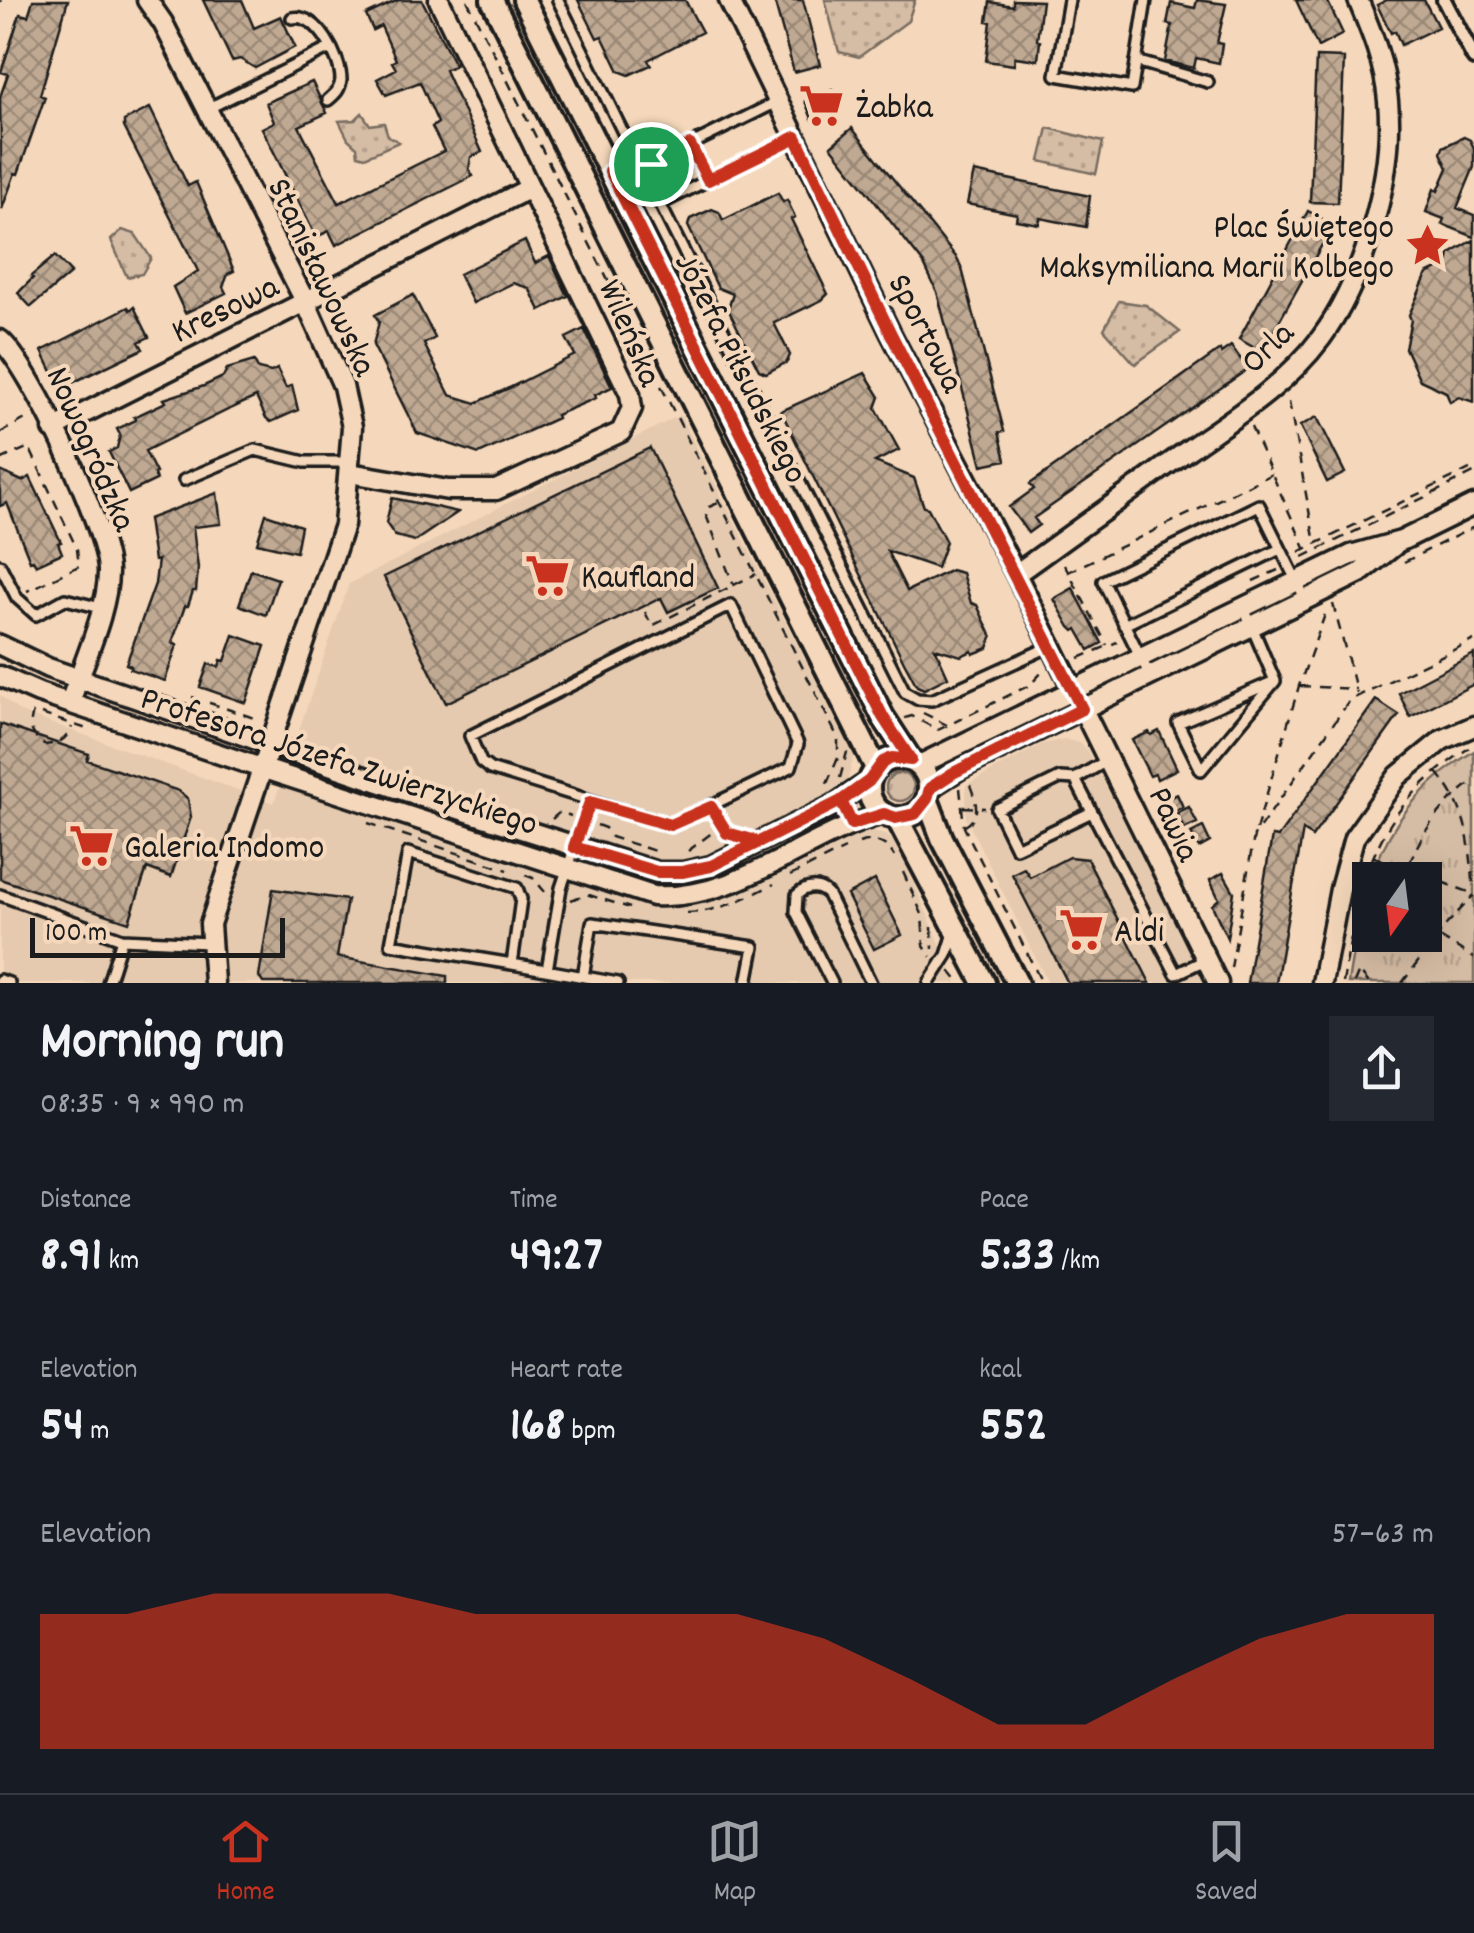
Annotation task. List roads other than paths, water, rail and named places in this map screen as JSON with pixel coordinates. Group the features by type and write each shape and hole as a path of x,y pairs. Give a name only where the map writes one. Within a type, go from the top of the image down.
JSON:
{"street":[{"name":"Stanisławowska","path":"147,0 163,22 306,303 343,386 352,427 344,525 213,912 209,943 215,979"},
{"name":"Wileńska","path":"351,467 448,490 496,490 620,432 632,408 630,394 439,0"},
{"name":"Józefa Piłsudskiego","path":"492,0 872,774"},
{"name":"Józefa Piłsudskiego","path":"524,0 883,717 915,762"},
{"name":"Sportowa","path":"729,0 891,334 1073,691"},
{"name":"Orla","path":"1016,574 1278,384 1320,339 1336,313 1360,264 1385,164 1388,103 1378,48 1358,0"},
{"path":"1444,0 1474,58"},
{"name":"Kresowa","path":"53,429 530,188"},
{"name":"Nowogródzka","path":"0,340 22,368 101,532 108,571 101,608 70,704"},
{"path":"984,983 956,925 873,804 872,774 892,758 915,762 1073,691 1136,649 1244,608 1292,573 1401,541 1474,505"},
{"path":"887,822 915,814 928,794 962,768 1360,573 1401,541"},
{"name":"Profesora Józefa Zwierzyckiego","path":"0,645 19,656 270,744 574,847 669,873 711,866 841,801 872,774"},
{"name":"Profesora Józefa Zwierzyckiego","path":"0,676 70,704 636,892 685,897 730,885 852,824 887,822"},
{"name":"Pawia","path":"1073,691 1205,960 1224,978"},
{"path":"1322,983 1354,838 1398,776 1442,740 1474,726"},
{"path":"915,762 925,772 942,838 1017,983"}],"lane":[{"path":"558,0 640,169"},
{"path":"1068,0 1056,75 1132,88 1146,0"},
{"path":"292,18 310,20 330,48 341,76 340,86 328,100"},
{"path":"207,108 330,48"},
{"path":"1136,61 1208,82"},
{"path":"610,171 640,169 780,101"},
{"path":"796,137 660,204 905,692 917,699 932,700 1051,646"},
{"path":"690,145 708,180"},
{"path":"184,480 256,450 305,462 351,467"},
{"path":"1150,676 1102,581 1259,505 1306,600"},
{"path":"1124,625 1280,549"},
{"path":"0,565 17,598 36,615 66,599 101,608"},
{"path":"731,605 798,744 791,767 670,825 590,802 490,769 481,762 470,736 731,605"},
{"path":"1244,608 1275,681"},
{"path":"1275,681 1213,755 1201,770 1178,723 1275,681"},
{"path":"1092,812 1016,848 997,808 1060,778 1076,779 1108,760"},
{"path":"1076,779 1176,974 1205,960"},
{"path":"548,970 567,868 590,802"},
{"path":"711,807 727,833 760,842"},
{"path":"512,964 522,899 517,888 408,852 391,944 618,983"},
{"path":"832,983 796,912 798,895 806,889 821,889 828,894 871,983"},
{"path":"0,895 122,939 209,943"},
{"path":"583,977 592,923 754,947 747,983"},
{"path":"928,983 956,925"},
{"path":"108,983 122,939"},
{"path":"0,980 9,983"}],"place":[{"name":"Żabka","path":"822,105"},
{"name":"Plac Świętego Maksymiliana Marii Kolbego","path":"1427,245"},
{"name":"Kaufland","path":"548,575"},
{"name":"Galeria Indomo","path":"91,845"},
{"name":"Aldi","path":"1081,929"}]}
